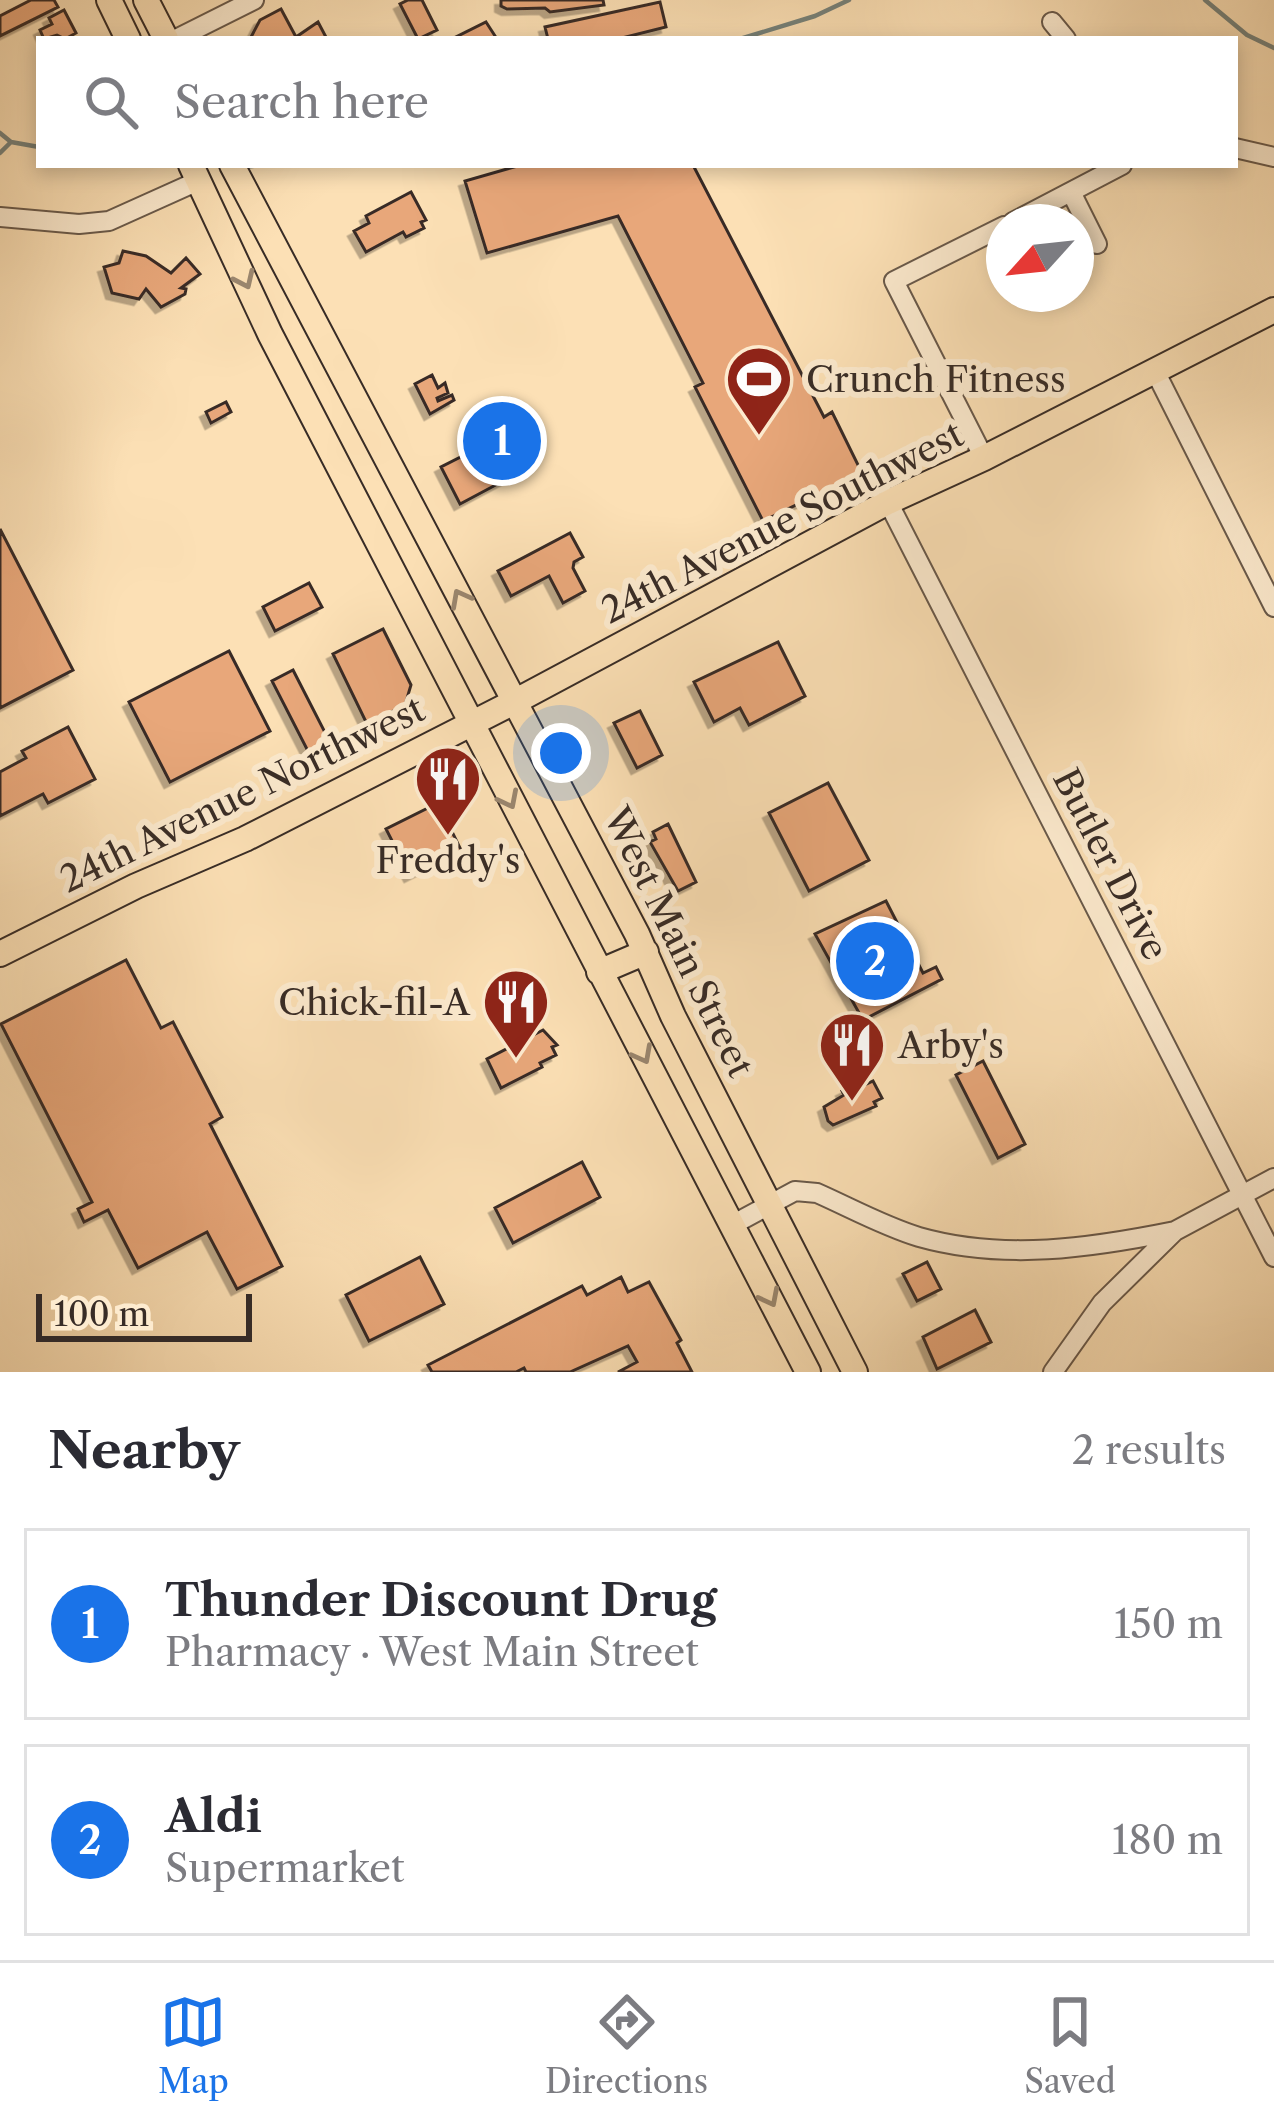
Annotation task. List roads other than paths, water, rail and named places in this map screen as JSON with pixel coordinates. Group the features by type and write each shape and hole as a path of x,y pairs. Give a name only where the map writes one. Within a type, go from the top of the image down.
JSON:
{"main road":[{"path":"109,0 127,36"},
{"path":"146,0 164,36"},
{"name":"West Main Street","path":"234,169 646,952 673,1016 855,1372"},
{"path":"195,174 270,334 808,1372"},
{"name":"24th Avenue Southwest","path":"516,701 888,502 1274,310"},
{"name":"24th Avenue Northwest","path":"0,953 244,838 516,701"},
{"path":"599,972 646,952"}],"street":[{"path":"182,36 254,0"},
{"path":"1052,22 1064,36"},
{"path":"1238,149 1274,158"},
{"path":"1048,204 1116,168"},
{"path":"0,217 79,224 109,221 195,174"},
{"path":"1071,192 1097,244"},
{"path":"984,458 894,281 986,235"},
{"path":"1154,371 1274,607"},
{"name":"Butler Drive","path":"888,502 1274,1257"},
{"path":"1053,1372 1102,1303 1175,1231 1274,1178"},
{"path":"732,1225 795,1191 809,1191 922,1238 1010,1251 1074,1249 1175,1231"}],"waterway":[{"path":"750,36 849,0"},
{"path":"1205,0 1247,35 1274,48"},
{"path":"0,133 11,142 36,146"},
{"path":"0,153 11,142"}],"place":[{"name":"Crunch Fitness","path":"759,438"},
{"name":"Thunder Discount Drug","path":"502,441"},
{"name":"Freddy's","path":"448,838"},
{"name":"Aldi","path":"875,961"},
{"name":"Chick-fil-A","path":"516,1061"},
{"name":"Arby's","path":"852,1104"}]}
